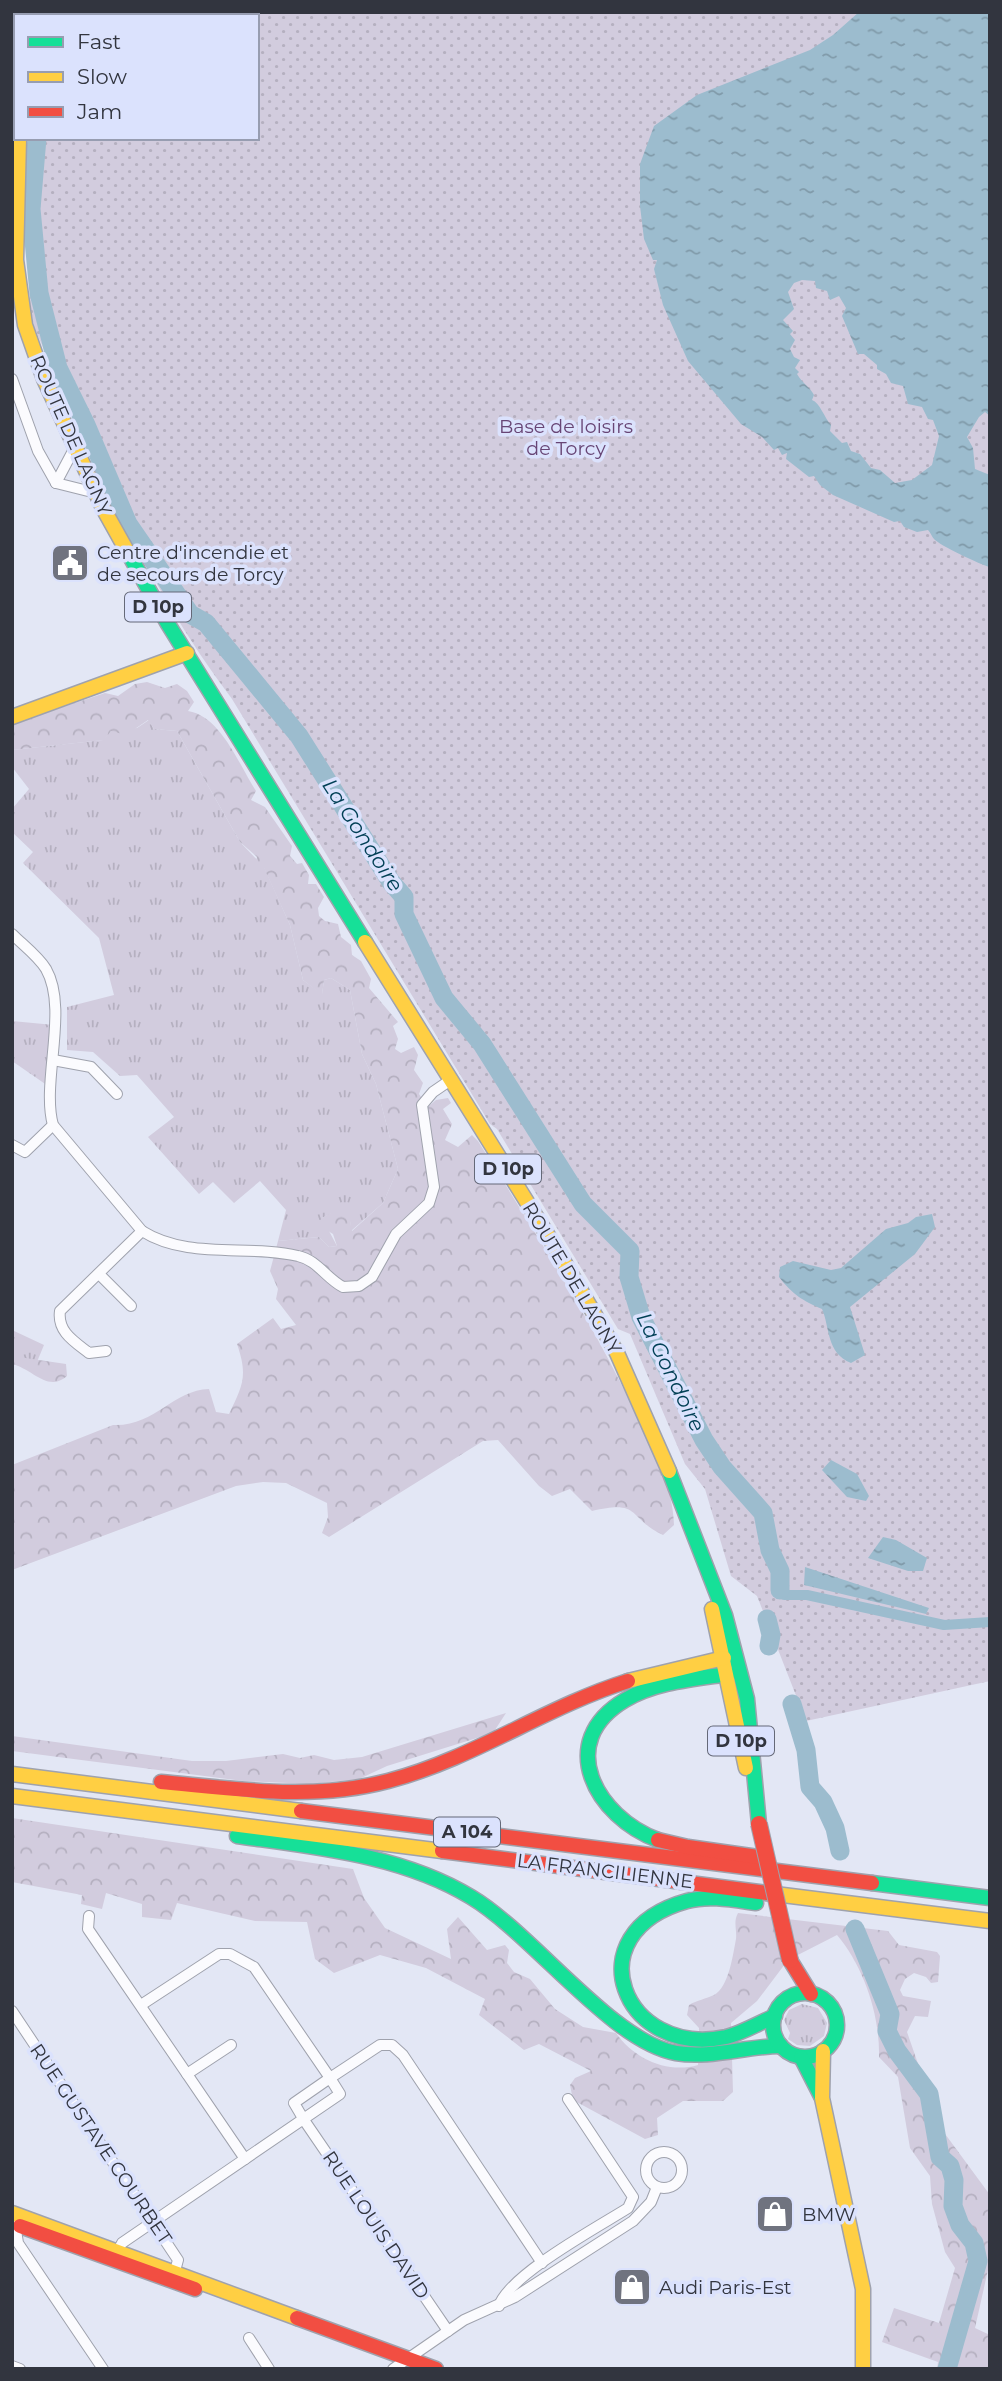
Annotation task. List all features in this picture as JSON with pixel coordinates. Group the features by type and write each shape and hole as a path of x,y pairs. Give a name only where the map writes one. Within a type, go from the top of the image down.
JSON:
{"main road":[{"name":"ROUTE DE LAGNY","path":"19,140 16,260 19,298 32,349 96,493 130,561 452,1079 617,1353 663,1450 734,1669"},
{"path":"12,717 187,653"},
{"path":"110,1787 137,1780 304,1792 381,1783 441,1764 603,1689 648,1675 734,1669"},
{"path":"734,1669 648,1690 621,1701 608,1712 593,1732 589,1747 588,1768 596,1793 615,1816 646,1836 669,1843 803,1863 823,1878"},
{"name":"D 10p","path":"734,1669 752,1728 759,1824 790,1960 787,1999"},
{"name":"LA FRANCILIENNE","path":"12,1774 990,1898"},
{"name":"LA FRANCILIENNE","path":"12,1796 990,1921"},
{"path":"204,1820 220,1834 351,1853 439,1881 496,1913 628,2030 665,2051 692,2054 781,2046 801,2057 822,2098"},
{"path":"793,1895 767,1904 714,1899 689,1900 662,1908 638,1926 622,1957 622,1984 630,2006 644,2021 663,2033 685,2038 715,2037 747,2029 775,2016 787,1999 800,1994 811,1994 825,2001 835,2017 835,2036 823,2051 801,2057"},
{"name":"D 10p","path":"790,1960 811,1994"},
{"path":"775,2016 774,2032 781,2046"},
{"path":"823,2051 822,2098 863,2289 863,2369"},
{"path":"13,2220 174,2276 399,2364 436,2369"}],"street":[{"path":"12,379 38,451 56,483 96,493"},
{"path":"56,483 75,447"},
{"path":"12,934 45,968 49,978 54,1025 50,1106 54,1125 142,1231 154,1238 176,1244 306,1258 343,1287 359,1286 372,1277 396,1234 432,1198 433,1187 422,1105 433,1092 452,1079"},
{"path":"53,1060 91,1067 117,1094"},
{"path":"12,1145 18,1151 25,1152 54,1125"},
{"path":"106,1351 89,1353 64,1331 59,1321 60,1311 142,1231"},
{"path":"99,1274 131,1306"},
{"path":"89,1916 88,1929 245,2160"},
{"path":"115,2255 122,2242 340,2094 254,1967 230,1954 219,1955 141,2005"},
{"name":"RUE GUSTAVE COURBET","path":"12,2011 154,2221 177,2260 174,2276"},
{"path":"187,2074 231,2045"},
{"path":"304,2120 294,2103 380,2045 392,2045 403,2055 542,2263"},
{"path":"499,2306 509,2288 542,2263 628,2208 633,2197 568,2099"},
{"name":"RUE LOUIS DAVID","path":"304,2120 448,2330"},
{"path":"399,2364 464,2320 499,2306 633,2221 651,2202 657,2187"},
{"path":"13,2220 18,2243 103,2369"},
{"path":"249,2339 269,2369"},
{"path":"12,2366 20,2369"}],"green space":[{"name":"Base de loisirs de Torcy","path":"990,12 990,1681 806,1721 757,1596 731,1576 705,1489 685,1464 630,1334 618,1329 232,699 173,611 122,519 34,327 30,304 36,140 259,140 259,14 31,14"},
{"path":"147,682 165,688 177,684 187,691 194,702 188,711 210,722 228,743 256,791 251,800 265,807 292,846 290,856 297,864 302,863 309,875 308,884 316,884 324,897 318,908 319,916 325,921 338,924 341,937 351,945 352,955 361,961 371,979 369,988 398,1022 393,1026 398,1039 395,1049 401,1053 414,1047 418,1055 414,1070 423,1083 419,1094 428,1107 436,1100 448,1098 451,1103 443,1109 452,1124 445,1140 458,1147 472,1135 478,1141 540,1240 617,1375 666,1480 674,1525 663,1535 627,1509 619,1507 592,1511 570,1489 552,1496 539,1486 498,1440 483,1441 329,1537 322,1533 328,1517 327,1503 286,1483 263,1482 236,1486 12,1570 12,1465 113,1425 140,1420 196,1391 209,1389 216,1412 229,1414 238,1395 243,1373 237,1344 273,1318 281,1329 296,1325 276,1299 278,1289 270,1271 278,1241 319,1237 329,1247 337,1246 333,1234 323,1228 322,1218 348,1203 356,1215 350,1221 352,1231 383,1203 398,1169 376,1084 362,1054 350,990 331,978 324,980 322,995 303,980 290,925 264,868 254,870 257,857 240,842 177,731 154,729 148,720 126,735 111,731 104,740 12,750 12,724 105,693 118,696 135,684"},
{"path":"149,720 154,729 177,731 240,842 264,867 290,925 303,980 322,994 324,980 331,978 350,990 362,1054 376,1084 398,1169 383,1203 351,1231 350,1221 334,1212 322,1218 337,1246 329,1247 319,1237 278,1241 286,1210 260,1181 234,1203 213,1182 199,1194 148,1137 174,1117 137,1075 120,1076 93,1052 67,1050 67,1007 114,995 99,938 23,863 33,852 12,832 12,809 29,789 12,767 12,750 103,740 111,731 137,728"},
{"path":"12,1021 54,1025 51,1088 12,1061"},
{"path":"12,1330 44,1345 34,1369 12,1364"},
{"path":"12,1356 66,1364 67,1376 60,1381 47,1381 12,1364"},
{"path":"506,1713 493,1733 387,1766 359,1779 311,1784 243,1781 12,1751 12,1736 192,1761 226,1761 283,1754 300,1758 314,1755 334,1760 362,1757"},
{"path":"12,1818 353,1869 364,1898 385,1928 451,1959 447,1929 458,1917 487,1950 505,1945 509,1950 507,1963 514,1972 530,1979 555,2009 583,2027 616,2033 642,2057 664,2066 698,2065 699,2028 687,2015 689,2005 714,1995 723,1985 730,1970 738,1913 888,1931 899,1945 937,1952 940,1956 938,1982 931,1983 926,1977 914,1973 905,1979 900,1990 903,1996 931,2001 928,2017 915,2016 907,2032 940,2127 990,2195 990,2261 975,2328 990,2335 990,2369 937,2369 938,2362 882,2342 894,2308 939,2323 955,2268 945,2252 932,2204 930,2176 910,2148 898,2077 879,2057 877,2025 868,1992 855,1962 837,1935 788,1960 757,2001 731,2023 733,2092 723,2101 683,2101 657,2118 658,2135 645,2139 573,2100 570,2085 575,2078 591,2071 539,2044 524,2050 479,2015 485,1999 426,1968 380,1955 334,1973 315,1959 307,1922 255,1921 177,1903 171,1920 142,1917 142,1904 106,1893 102,1909 81,1904 82,1895 12,1882"},
{"path":"802,2004 818,2008 827,2023 824,2036 810,2046 797,2045 788,2039 790,2033 784,2020 789,2010"}],"water":[{"path":"859,12 990,12 990,416 985,412 979,417 967,437 973,448 975,469 990,475 990,567 944,546 934,539 928,530 917,532 904,527 900,521 894,522 833,495 820,485 814,476 809,477 786,459 787,453 782,455 778,448 774,450 762,437 741,424 688,361 663,305 654,269 657,260 653,260 644,239 640,206 640,164 654,126 697,95 810,50 833,35","holes":["802,280 815,281 816,288 827,291 830,300 839,296 846,308 842,316 858,354 864,354 877,365 877,369 886,374 891,383 903,386 908,404 922,407 928,419 933,420 939,436 932,465 912,480 895,483 880,470 871,468 860,454 851,451 847,442 842,443 830,431 831,425 812,400 814,395 797,374 799,372 795,368 800,360 794,357 790,349 795,340 790,334 793,331 783,320 794,309 788,292 794,283"]},
{"path":"932,1214 935,1227 915,1254 850,1307 865,1355 851,1363 843,1359 830,1339 822,1309 803,1300 789,1288 779,1277 780,1267 793,1261 831,1270 841,1268 886,1229 908,1223 916,1217"},
{"path":"831,1460 857,1474 869,1496 866,1501 847,1497 822,1470"},
{"path":"883,1537 896,1540 927,1558 923,1571 908,1571 868,1558"},
{"path":"805,1567 929,1608 926,1614 804,1585"}],"waterway":[{"name":"La Gondoire","path":"37,140 31,209 39,293 58,368 86,425 128,524 190,614 206,623 299,736 391,882 404,897 404,914 444,998 482,1044 583,1204 630,1251 629,1277 641,1317 704,1440 722,1467 763,1513 770,1550 780,1571 780,1590"},
{"path":"780,1590 784,1595 807,1595 944,1625 990,1622"},
{"name":"La Gondoire","path":"767,1619 771,1635 769,1646"},
{"name":"La Gondoire","path":"792,1704 806,1750 810,1787 823,1802 835,1828 840,1851"},
{"name":"La Gondoire","path":"855,1929 890,2014 887,2031 897,2051 929,2094 940,2157 950,2166 954,2180 953,2206 960,2225 974,2243 978,2261 947,2369"}],"traffic: fast":[{"path":"127,551 168,624 365,942"},
{"path":"669,1471 725,1615 747,1699 759,1824"},
{"path":"658,1840 636,1829 602,1797 592,1777 588,1757 591,1736 603,1717 637,1694 675,1682 728,1674"},
{"path":"237,1836 357,1855 416,1871 444,1883 495,1914 599,2009 651,2045 689,2054 781,2046"},
{"path":"872,1883 990,1898"},
{"path":"756,1903 695,1899 651,1917 630,1939 622,1964 625,1989 639,2012 661,2030 690,2039 726,2037 775,2016"},
{"path":"805,1993 823,1999 831,2007 837,2025 831,2043 823,2051 805,2057 787,2051 779,2043 773,2025 779,2007 787,1999 805,1993"},
{"path":"801,2057 821,2096"}],"traffic: slow":[{"path":"19,140 16,260 25,325 44,379 103,508 127,551"},
{"path":"12,717 187,653"},
{"path":"365,942 560,1255 617,1353 669,1471"},
{"path":"712,1609 746,1768"},
{"path":"628,1681 724,1658"},
{"path":"12,1774 301,1811"},
{"path":"12,1796 442,1851"},
{"path":"767,1893 990,1921"},
{"path":"823,2051 822,2098 863,2289 863,2369"},
{"path":"12,2213 297,2318"}],"traffic: jam":[{"path":"161,1782 303,1792 332,1791 388,1781 450,1760 567,1704 628,1681"},
{"path":"301,1811 872,1883"},
{"path":"759,1824 790,1960"},
{"path":"658,1840 758,1857"},
{"path":"442,1851 767,1893"},
{"path":"790,1960 811,1994"},
{"path":"20,2226 195,2289"},
{"path":"297,2318 436,2369"}],"place":[{"name":"Centre d'incendie et de secours de Torcy","path":"70,563"},
{"name":"BMW","path":"775,2214"},
{"name":"Audi Paris-Est","path":"632,2287"}]}
